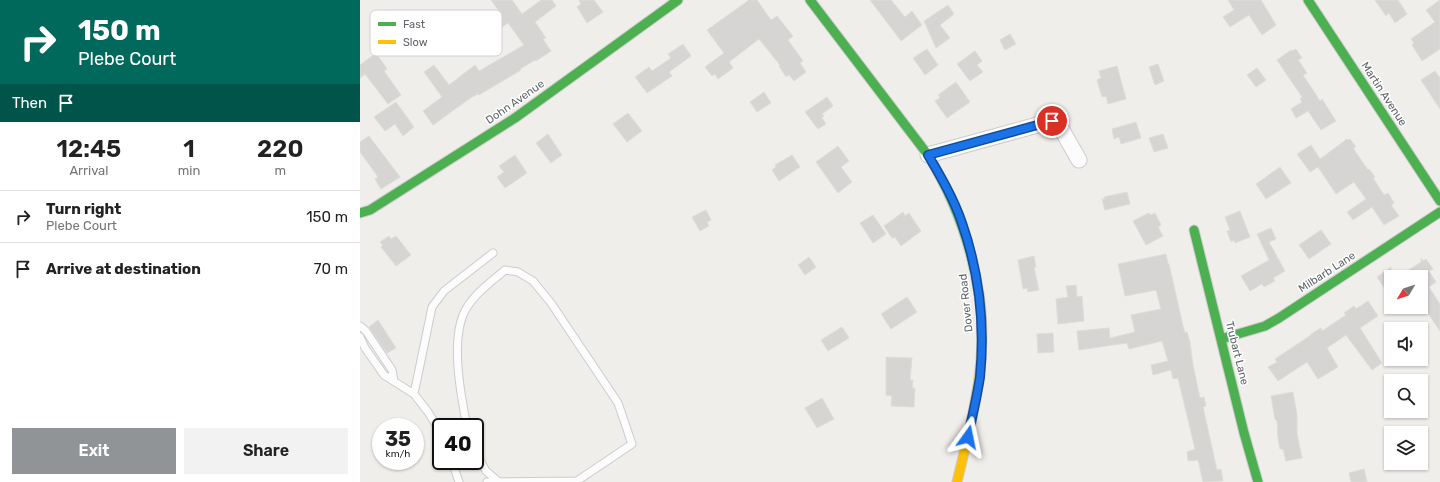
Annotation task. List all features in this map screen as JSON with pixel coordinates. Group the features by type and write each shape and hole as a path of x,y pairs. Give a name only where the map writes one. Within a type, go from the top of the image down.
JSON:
{"street":[{"name":"Dohn Avenue","path":"360,214 370,210 515,118 678,0"},
{"name":"Dover Road","path":"810,0 928,155 943,180 962,223 974,265 980,303 982,343 980,378 957,482"},
{"name":"Martin Avenue","path":"1308,0 1440,201"},
{"path":"928,155 1052,121 1062,130 1079,160"},
{"name":"Milbarb Lane","path":"1221,339 1259,328 1279,318 1440,212"},
{"name":"Trubart Lane","path":"1194,230 1244,433 1258,482"}],"lane":[{"path":"414,394 432,307 444,291 493,253"},
{"path":"466,418 460,383 458,344 463,314 482,289 505,270 518,272 533,281 551,303 607,385 618,403 632,444 577,481 487,482"},
{"path":"360,326 366,331 392,370 394,382"},
{"path":"360,337 365,348 384,375 414,394 432,418"},
{"path":"484,467 499,482"},
{"path":"455,470 458,482"}],"building":[{"path":"491,0 512,0 522,14 541,0 552,0 556,6 535,22 546,38 543,39 551,51 479,95 478,94 472,97 433,125 423,111 442,97 424,72 434,65 449,85 475,65 479,71 524,45 508,23 502,27 502,10 498,10"},
{"path":"579,0 594,0 603,12 587,23 577,7 581,4"},
{"path":"749,0 757,0 771,20 777,16 793,36 788,40 803,61 800,63 806,72 794,81 789,75 786,77 779,66 780,65 759,39 729,62 733,68 718,79 715,74 712,76 705,67 724,53 707,30"},
{"path":"870,0 891,0 905,17 912,11 922,25 901,41"},
{"path":"1228,0 1261,0 1276,25 1262,35 1249,15 1230,27 1223,17 1234,10"},
{"path":"1375,0 1398,0 1407,14 1395,23 1389,13 1386,16"},
{"path":"1440,0 1440,49 1422,61 1412,45 1414,43 1411,39 1435,22 1426,10"},
{"path":"948,5 954,14 940,25 950,38 936,48 924,21"},
{"path":"1010,34 1016,44 1005,50 1000,40"},
{"path":"683,44 691,56 669,72 672,76 647,93 635,77 649,67 652,71 671,58 668,54"},
{"path":"927,49 938,65 925,75 913,58"},
{"path":"1296,49 1302,58 1298,60 1307,73 1303,75 1320,101 1322,99 1336,121 1321,130 1308,111 1296,118 1291,109 1302,102 1300,99 1302,97 1277,60 1291,50"},
{"path":"975,51 982,61 977,65 983,72 970,81 957,64"},
{"path":"372,56 378,56 387,69 384,71 401,95 388,104 365,74 360,78 360,65"},
{"path":"1158,64 1164,81 1155,85 1149,67"},
{"path":"1117,66 1126,99 1108,104 1106,96 1102,97 1097,80 1101,78 1099,71"},
{"path":"1257,68 1266,80 1256,87 1247,75"},
{"path":"1435,71 1440,78 1440,109 1421,80"},
{"path":"956,82 970,102 947,118 935,101 940,98 938,95"},
{"path":"764,92 771,103 757,112 750,102"},
{"path":"827,97 833,106 822,114 824,116 822,118 826,124 818,129 805,112"},
{"path":"396,102 414,127 403,136 395,124 385,131 374,117"},
{"path":"628,113 642,131 627,142 613,124"},
{"path":"1136,122 1141,138 1121,144 1119,137 1114,139 1112,129"},
{"path":"548,134 562,155 551,163 536,143"},
{"path":"1163,134 1168,148 1154,152 1149,138"},
{"path":"369,136 400,177 381,189 375,179 378,177 360,152 360,142"},
{"path":"1347,139 1350,139 1356,147 1353,148 1368,170 1369,169 1375,177 1373,178 1384,195 1388,193 1394,203 1391,205 1399,216 1384,225 1372,207 1353,220 1347,212 1366,199 1354,182 1336,194 1318,167 1310,172 1297,154 1311,145 1320,159"},
{"path":"838,146 849,161 841,167 852,182 838,193 816,162"},
{"path":"515,155 527,173 505,188 497,177 504,172 499,166"},
{"path":"792,155 800,167 779,181 772,170 776,167 775,165"},
{"path":"1280,167 1291,183 1266,199 1256,184"},
{"path":"1127,192 1130,204 1105,210 1102,199 1105,199 1104,197"},
{"path":"706,210 711,220 707,222 709,226 700,231 692,217"},
{"path":"1240,211 1250,237 1235,243 1234,240 1231,242 1227,231 1230,230 1225,217"},
{"path":"903,212 905,216 909,213 921,231 901,246 895,237 892,238 884,226"},
{"path":"1149,213 1151,215 1155,213 1161,225 1158,227 1163,236 1146,245 1133,221"},
{"path":"873,215 886,234 873,243 860,223"},
{"path":"1271,228 1276,239 1269,242 1285,271 1273,278 1275,281 1264,287 1262,284 1250,291 1241,276 1269,260 1257,234"},
{"path":"1321,230 1331,244 1309,259 1299,245"},
{"path":"389,236 391,239 396,236 411,255 396,266 381,247 383,245 380,242"},
{"path":"1166,254 1183,326 1185,333 1187,332 1190,342 1200,398 1204,397 1206,406 1203,407 1217,470 1221,469 1223,481 1203,482 1198,460 1188,461 1187,452 1195,449 1178,378 1173,379 1171,370 1153,375 1151,365 1168,361 1162,341 1129,349 1127,343 1079,350 1077,331 1109,328 1110,338 1135,332 1131,315 1161,309 1156,290 1125,296 1118,264"},
{"path":"1034,256 1036,267 1034,267 1039,290 1028,292 1027,288 1023,289 1018,260"},
{"path":"809,257 816,267 805,275 798,265"},
{"path":"1421,258 1423,261 1426,259 1433,269 1429,271 1436,282 1429,287 1440,304 1440,331 1428,313 1428,270 1409,270 1421,262"},
{"path":"1384,272 1384,288 1377,277"},
{"path":"1076,285 1077,297 1082,296 1084,321 1058,324 1056,299 1068,297 1066,286"},
{"path":"907,297 917,312 891,329 881,314"},
{"path":"1368,301 1378,316 1360,328 1382,363 1372,370 1346,335 1327,348 1338,367 1318,379 1307,362 1278,381 1268,367 1277,362 1275,359 1311,334 1321,328 1322,331 1346,315 1344,313 1354,306 1356,309"},
{"path":"378,320 396,348 387,353 369,327"},
{"path":"842,327 849,338 828,351 821,340"},
{"path":"1053,333 1054,352 1038,353 1037,334"},
{"path":"886,357 912,358 910,380 913,380 912,388 915,388 914,407 891,406 892,396 886,395"},
{"path":"1293,392 1297,415 1297,434 1302,458 1286,461 1283,449 1280,449 1277,421 1275,419 1271,396"},
{"path":"822,398 834,419 817,428 805,408"},
{"path":"1364,469 1367,482 1351,482 1349,473"}],"traffic: fast":[{"path":"360,213 370,210 515,118 678,0"},
{"path":"810,0 928,155 946,188 960,222 976,275 979,294"},
{"path":"1308,0 1440,201"},
{"path":"1221,339 1265,326 1279,318 1440,212"},
{"path":"1194,230 1244,433 1258,482"}],"traffic: slow":[{"path":"957,482 973,412 980,366 982,318 979,294"}],"route":[{"path":"968,437 980,378 982,343 980,303 974,265 962,223 943,180 928,155 1052,121"}]}
